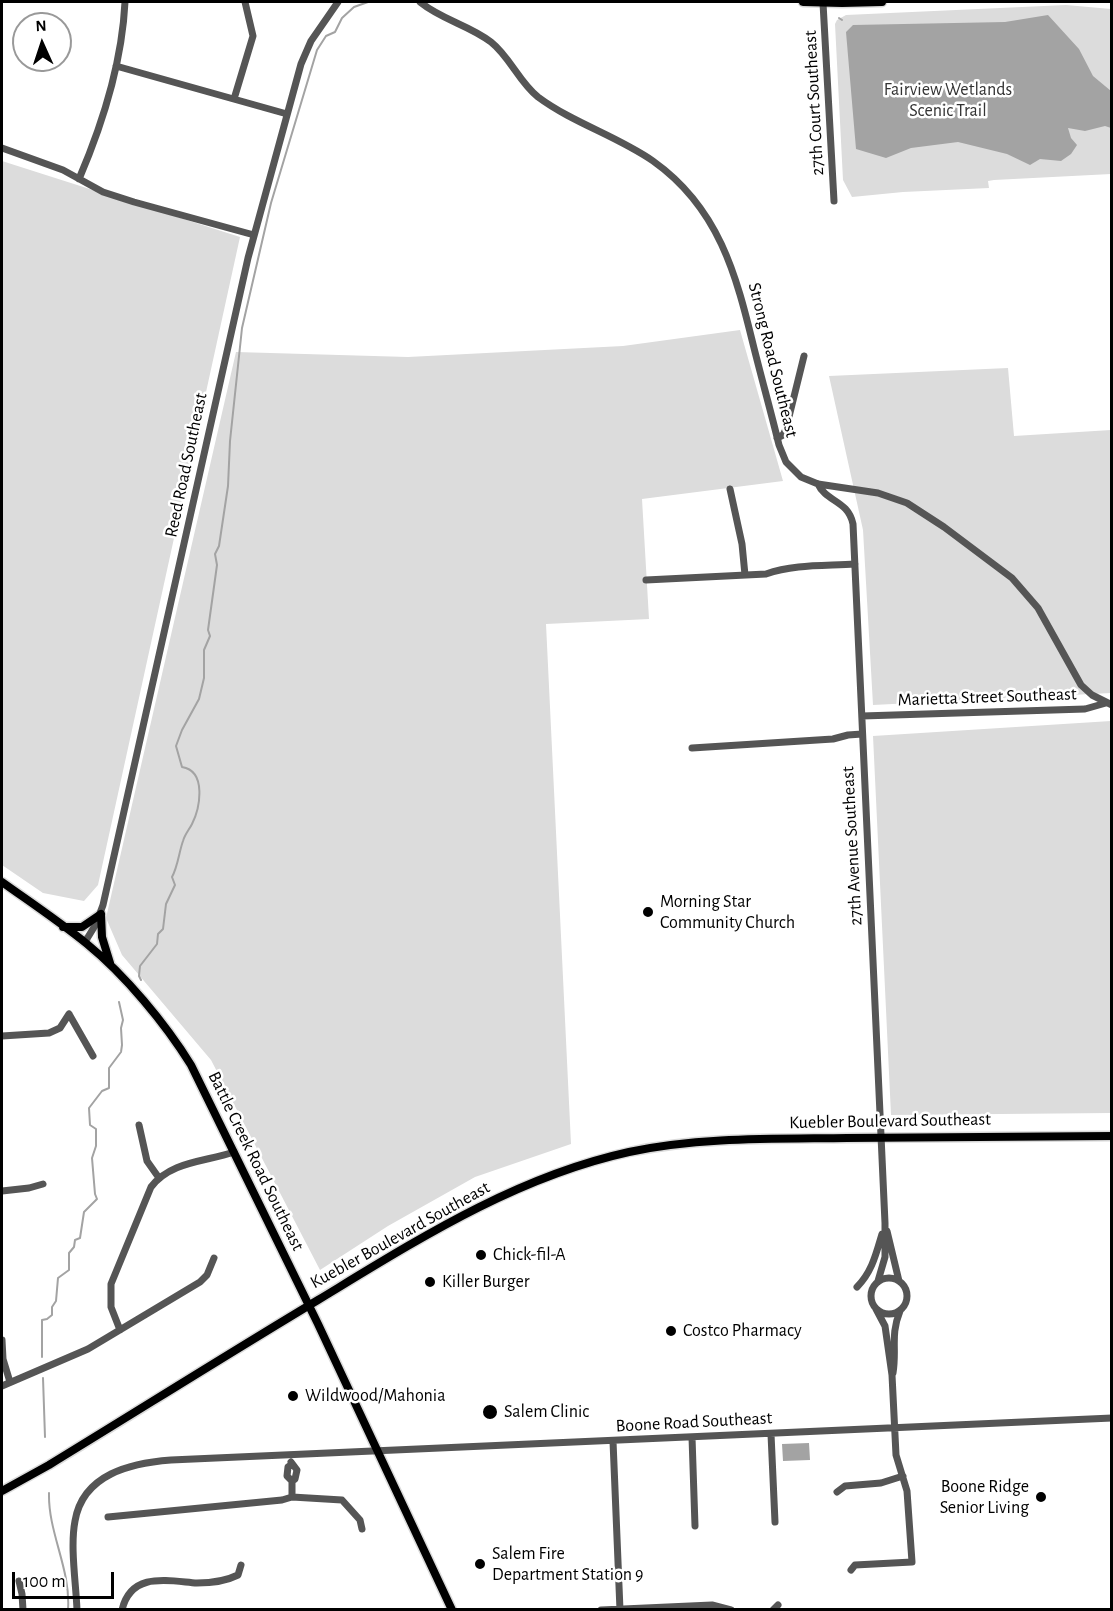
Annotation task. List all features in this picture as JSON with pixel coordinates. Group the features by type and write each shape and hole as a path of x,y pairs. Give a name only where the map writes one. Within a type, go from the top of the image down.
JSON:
{"main road":[{"path":"802,2 882,2"},
{"name":"Battle Creek Road Southeast","path":"2,882 85,942 110,965 182,1050 234,1152 379,1452 452,1610"},
{"path":"63,927 82,927 101,914"},
{"path":"101,914 101,932 110,965"},
{"name":"Kuebler Boulevard Southeast","path":"2,1491 49,1465 421,1238 466,1213 541,1179 591,1163 627,1153 697,1142 757,1139 1112,1136"}],"street":[{"path":"79,179 95,141 122,43 125,2"},
{"path":"234,99 253,36 244,2"},
{"name":"Reed Road Southeast","path":"85,942 101,914 254,235 303,57 338,2"},
{"name":"Strong Road Southeast","path":"420,2 442,17 478,33 494,44 537,96 645,156 692,196 708,218 737,279 777,438 790,468 801,477 818,484 878,493 907,503 944,527 1012,578 1033,600 1081,685 1092,695 1108,704"},
{"name":"27th Court Southeast","path":"823,3 834,201"},
{"path":"116,66 287,114"},
{"path":"2,148 63,171 103,192 254,235"},
{"path":"777,438 783,435 786,429 804,356"},
{"name":"27th Avenue Southeast","path":"818,484 823,492 844,506 851,516 855,564 885,1223 885,1257 878,1281"},
{"path":"730,489 742,544 745,575"},
{"path":"646,580 766,574 778,569 855,564"},
{"name":"Marietta Street Southeast","path":"862,716 1085,709 1108,704"},
{"path":"692,748 833,739 862,734"},
{"path":"2,1036 49,1033 60,1028 69,1014 93,1056"},
{"path":"139,1125 147,1161 159,1178"},
{"path":"120,1330 111,1307 111,1284 147,1195 159,1178 172,1169 187,1163 234,1152"},
{"path":"2,1191 43,1184"},
{"path":"857,1287 864,1280 874,1262 885,1223"},
{"name":"27th Avenue Southeast","path":"885,1223 899,1281"},
{"path":"2,1386 88,1349 120,1330 204,1279 214,1258"},
{"path":"851,1570 855,1565 912,1562 908,1491 897,1461 892,1376 885,1326 870,1300 870,1294 878,1281 888,1277 899,1281 907,1295 894,1326 895,1362 892,1376"},
{"path":"876,1309 889,1315 900,1311"},
{"path":"2,1340 3,1359 10,1382"},
{"name":"Boone Road Southeast","path":"77,1610 74,1531 78,1508 87,1493 100,1480 118,1469 134,1464 171,1460 1112,1418"},
{"path":"771,1434 775,1522"},
{"path":"692,1437 695,1526"},
{"path":"613,1441 620,1609"},
{"path":"290,1455 291,1465 288,1467 287,1476 292,1481 292,1497"},
{"path":"837,1492 845,1486 881,1483 903,1476"},
{"path":"108,1517 282,1500 292,1497 342,1500 360,1520 363,1529"},
{"path":"122,1610 129,1595 143,1584 163,1579 197,1583 214,1582 238,1575 241,1565"},
{"path":"19,1581 23,1610"},
{"path":"601,1610 712,1605 731,1610"}],"green space":[{"name":"Fairview Wetlands Scenic Trail","path":"1066,5 1111,9 1111,174 994,180 988,181 989,188 852,197 843,180 835,24 837,20 846,15"},
{"path":"2,161 240,237 98,885 84,901 43,893 2,865"},
{"path":"740,330 783,481 642,499 649,619 546,624 571,1144 475,1177 388,1226 320,1270 211,1060 122,955 106,918 236,352 408,357 623,346"},
{"path":"1008,368 1014,436 1111,430 1111,693 873,705 863,530 829,376"},
{"path":"1111,721 1111,1113 891,1115 873,736"}],"shaded area":[{"name":"Fairview Wetlands Scenic Trail","path":"1048,15 1079,49 1093,76 1111,91 1111,128 1105,126 1085,131 1068,128 1071,138 1077,145 1071,154 1061,161 1040,159 1030,165 1007,154 958,142 911,148 886,158 856,149 846,32 853,25 1005,22"},
{"path":"809,1443 810,1460 783,1461 782,1444"}],"waterway":[{"path":"141,980 140,966 157,944 158,934 163,929 166,904 175,885 172,877 184,839 195,817 199,800 195,775 182,767 176,746 199,699 204,678 204,650 210,636 208,630 217,565 215,554 219,546 228,486 230,441 242,328 271,203 317,50 326,36 335,32 342,18 354,7 368,2"},
{"path":"42,1357 42,1320 52,1315 58,1278 69,1270 69,1253 74,1247 75,1240 80,1238 84,1212 97,1199 92,1158 96,1146 96,1129 90,1125 89,1108 102,1091 109,1088 109,1068 121,1052 123,1020 119,1002"},
{"path":"43,1378 45,1437"},
{"path":"49,1493 52,1522 66,1580 68,1610"}],"place":[{"name":"Morning Star Community Church","path":"648,912"},
{"name":"Chick-fil-A","path":"481,1255"},
{"name":"Killer Burger","path":"430,1282"},
{"name":"Costco Pharmacy","path":"671,1331"},
{"name":"Wildwood/Mahonia","path":"293,1396"},
{"name":"Salem Clinic","path":"490,1412"},
{"name":"Boone Ridge Senior Living","path":"1041,1497"},
{"name":"Salem Fire Department Station 9","path":"480,1564"}]}
